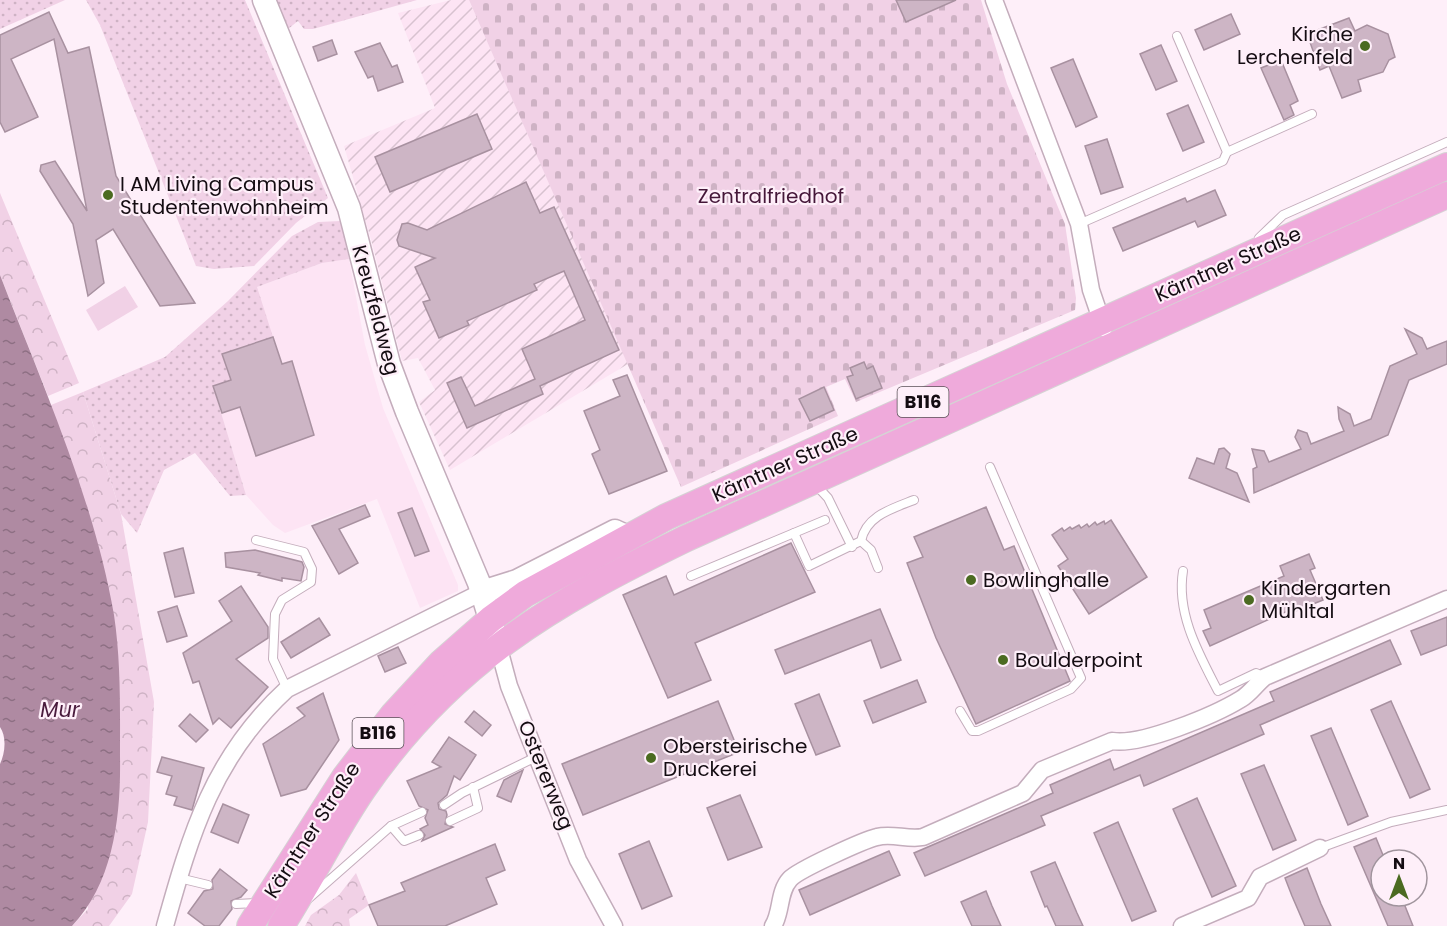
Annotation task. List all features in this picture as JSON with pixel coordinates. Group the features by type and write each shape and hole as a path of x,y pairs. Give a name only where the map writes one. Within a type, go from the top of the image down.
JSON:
{"main road":[{"name":"Kreuzfeldweg","path":"264,0 349,208 389,364 491,619"},
{"name":"Kärntner Straße","path":"250,926 345,777 373,739 441,663 491,619 525,594 628,537 716,495 1101,322 1262,243 1447,166"},
{"name":"Kärntner Straße","path":"286,918 345,817 379,768 427,710 457,679 498,645 580,592 812,481 1447,195"},
{"path":"482,592 517,581 615,531 628,537"},
{"name":"Ostererweg","path":"491,619 498,645"}],"street":[{"path":"994,0 1079,224 1091,290 1111,346"},
{"path":"165,926 201,809 229,756 264,710 287,689 482,592"},
{"path":"773,926 779,917 784,887 798,873 877,837 910,840 923,837 1023,793 1042,770 1112,741 1122,743 1154,737 1241,699 1265,677 1447,599"},
{"name":"Ostererweg","path":"498,645 509,686 578,860 614,926"},
{"path":"1182,926 1248,898 1260,877 1320,848"}],"lane":[{"path":"1177,36 1227,152"},
{"path":"1079,224 1223,161 1227,152 1312,114"},
{"path":"1262,243 1283,215 1447,142"},
{"path":"960,711 972,731 978,731 1071,690 1081,678 990,467"},
{"path":"812,481 828,498 852,547"},
{"path":"794,534 808,566 852,547 861,541 864,528 882,513 914,500"},
{"path":"691,576 825,520"},
{"path":"256,540 304,552 312,569 311,582 282,600 275,614 273,659 287,689"},
{"path":"861,541 871,550 878,568"},
{"path":"1183,571 1180,586 1185,616 1197,650 1218,691 1256,673 1265,677"},
{"path":"444,805 473,787 538,756"},
{"path":"450,821 478,808 473,787"},
{"path":"1320,848 1391,822 1447,810"},
{"path":"286,918 391,826 422,812"},
{"path":"391,826 405,841 419,835"},
{"path":"179,878 208,885"},
{"path":"236,904 249,906 268,898"}],"shaded area":[{"path":"451,0 469,0 628,364 450,470 419,402 435,390 418,358 402,361 344,146 435,108 398,13"},
{"path":"349,259 365,345 383,408 458,585 458,591 420,608 377,499 285,533 273,525 246,495 213,386 222,354 257,287 322,263"}],"green space":[{"path":"0,0 65,0 0,29"},
{"path":"86,0 245,0 328,198 296,223 254,266 214,269 196,266 100,25"},
{"path":"274,0 417,0 313,29 304,29 298,21 288,29"},
{"name":"Zentralfriedhof","path":"469,0 981,0 1007,84 1065,224 1076,298 1075,310 856,402 845,379 826,387 838,416 681,487"},
{"path":"0,193 79,383 48,396 0,275"},
{"path":"341,221 349,259 322,263 257,287 273,337 222,354 231,380 213,386 246,495 230,496 195,453 164,470 137,533 121,514 83,392 165,357 228,301 292,236 318,222"},
{"path":"125,286 138,307 98,331 86,310"},
{"path":"83,392 121,514 154,702 148,822 132,894 109,926 72,926 88,909 51,405"},
{"path":"356,873 369,905 349,919 350,926 305,926 311,915 339,895"}],"water":[{"name":"Mur","path":"0,275 65,442 94,528 116,632 119,668 120,778 116,824 106,868 97,889 72,926 0,926 0,764 4,736 0,727"}],"building":[{"path":"896,0 956,0 906,22"},
{"path":"49,12 68,53 89,47 116,176 195,303 160,306 113,229 96,240 104,283 88,296 73,224 40,171 41,165 55,161 87,211 54,39 11,59 38,117 5,132 0,122 0,35"},
{"path":"1231,14 1240,34 1204,50 1195,30"},
{"path":"1349,18 1355,31 1367,25 1388,34 1395,57 1389,60 1383,72 1358,80 1361,91 1342,98 1329,66 1320,70 1307,34"},
{"path":"332,40 337,54 318,61 313,47"},
{"path":"380,43 392,67 397,65 403,82 378,91 373,76 368,78 355,52"},
{"path":"1161,45 1177,81 1156,90 1140,54"},
{"path":"1073,59 1097,117 1076,127 1051,68"},
{"path":"1281,60 1298,101 1290,105 1294,115 1284,120 1261,68"},
{"path":"1188,105 1204,142 1183,151 1167,114"},
{"path":"477,114 492,149 390,192 375,157"},
{"path":"1107,139 1123,187 1101,194 1085,146"},
{"path":"526,182 540,213 554,207 619,350 540,386 543,394 467,428 447,383 461,377 475,406 535,379 522,349 585,320 564,271 534,284 537,290 467,321 469,325 439,338 423,302 430,300 415,267 435,258 399,246 397,240 402,224 408,223 427,230"},
{"path":"1215,190 1226,215 1198,227 1195,221 1123,251 1113,228 1185,198 1187,202"},
{"path":"1405,329 1422,338 1427,349 1447,341 1447,364 1409,380 1388,435 1254,493 1253,469 1257,467 1252,449 1264,451 1269,462 1301,449 1295,437 1298,430 1307,433 1311,444 1344,431 1339,419 1338,407 1350,414 1354,426 1371,419 1390,366 1417,354"},
{"path":"273,337 282,364 292,361 314,435 256,456 240,407 222,413 213,386 231,380 222,354"},
{"path":"864,362 867,369 873,366 882,388 856,399 847,377 853,375 850,368"},
{"path":"627,375 667,471 609,494 592,454 600,450 584,411 620,396 613,380"},
{"path":"824,387 834,410 810,421 799,399"},
{"path":"1224,448 1230,454 1226,468 1237,473 1249,502 1189,478 1197,458 1214,464 1219,449"},
{"path":"365,505 370,516 339,529 358,563 339,574 312,526"},
{"path":"986,507 1004,550 1014,546 1070,681 976,724 936,638 907,563 923,557 914,537"},
{"path":"412,508 429,551 415,556 398,513"},
{"path":"1111,520 1147,577 1089,614 1058,566 1068,559 1052,535 1062,528 1064,531 1079,525 1081,528 1087,524 1089,527 1095,522 1097,525 1104,521 1105,524"},
{"path":"791,543 815,592 695,643 711,680 668,698 623,595 666,576 674,595"},
{"path":"183,548 194,593 175,597 164,553"},
{"path":"255,550 302,562 304,567 301,581 282,578 282,581 258,575 260,573 226,567 225,553"},
{"name":"Kindergarten Mühltal","path":"1309,554 1315,568 1310,570 1323,600 1293,612 1292,609 1210,646 1203,631 1211,628 1204,610 1284,576 1280,566"},
{"path":"241,586 268,627 268,638 236,659 268,687 231,728 219,718 213,724 199,681 193,683 183,653 232,621 219,601"},
{"path":"177,606 187,636 167,642 158,612"},
{"path":"880,609 901,660 881,668 871,640 785,674 775,650"},
{"path":"1447,617 1447,645 1421,655 1411,631"},
{"path":"319,618 330,635 291,658 281,642"},
{"path":"1390,640 1401,664 1260,725 1264,734 1144,786 1140,775 1041,816 1045,825 925,876 914,853 1053,793 1050,785 1110,759 1114,770 1274,701 1270,692"},
{"path":"398,647 406,663 385,672 378,656"},
{"path":"917,680 926,702 873,723 864,701"},
{"path":"323,693 339,740 306,789 281,796 263,744 305,716 297,708"},
{"path":"819,694 840,746 816,755 795,704"},
{"name":"Obersteirische Druckerei","path":"718,701 739,752 583,815 562,764"},
{"path":"1391,701 1430,789 1410,798 1371,710"},
{"path":"474,711 491,725 482,736 465,722"},
{"path":"190,714 208,730 196,742 179,726"},
{"path":"1331,728 1368,816 1348,825 1311,736"},
{"path":"449,737 476,755 460,780 454,776 447,795 438,803 439,809 446,811 445,824 453,827 422,841 425,835 420,829 428,825 425,818 428,810 419,806 407,781 441,767 432,762"},
{"path":"162,757 204,768 192,810 174,805 177,797 166,794 172,776 157,772"},
{"path":"1264,765 1296,840 1273,850 1241,774"},
{"path":"523,770 511,802 497,796 504,780"},
{"path":"740,795 762,847 728,860 707,808"},
{"path":"1197,798 1236,886 1212,897 1173,809"},
{"path":"223,804 249,815 238,843 211,832"},
{"path":"1118,822 1156,911 1132,921 1094,833"},
{"path":"1376,838 1380,848 1369,848 1369,882 1354,847"},
{"path":"649,841 672,896 642,909 619,854"},
{"path":"495,844 505,870 486,878 497,904 445,926 378,926 369,905 405,891 401,883"},
{"path":"889,851 900,875 810,915 799,890"},
{"path":"1055,862 1083,926 1056,926 1047,906 1045,907 1031,872"},
{"path":"1307,868 1331,926 1305,926 1292,896 1285,878"},
{"path":"220,869 247,890 241,897 231,901 232,909 219,926 205,926 188,913 204,891 213,889 212,880"},
{"path":"986,891 1001,926 972,926 961,902"},
{"path":"1380,908 1406,908 1413,926 1388,926"}],"place":[{"name":"Kirche Lerchenfeld","path":"1365,46"},
{"name":"I AM Living Campus Studentenwohnheim","path":"108,195"},
{"name":"Bowlinghalle","path":"971,580"},
{"name":"Kindergarten Mühltal","path":"1249,600"},
{"name":"Boulderpoint","path":"1003,660"},
{"name":"Obersteirische Druckerei","path":"651,758"}]}
